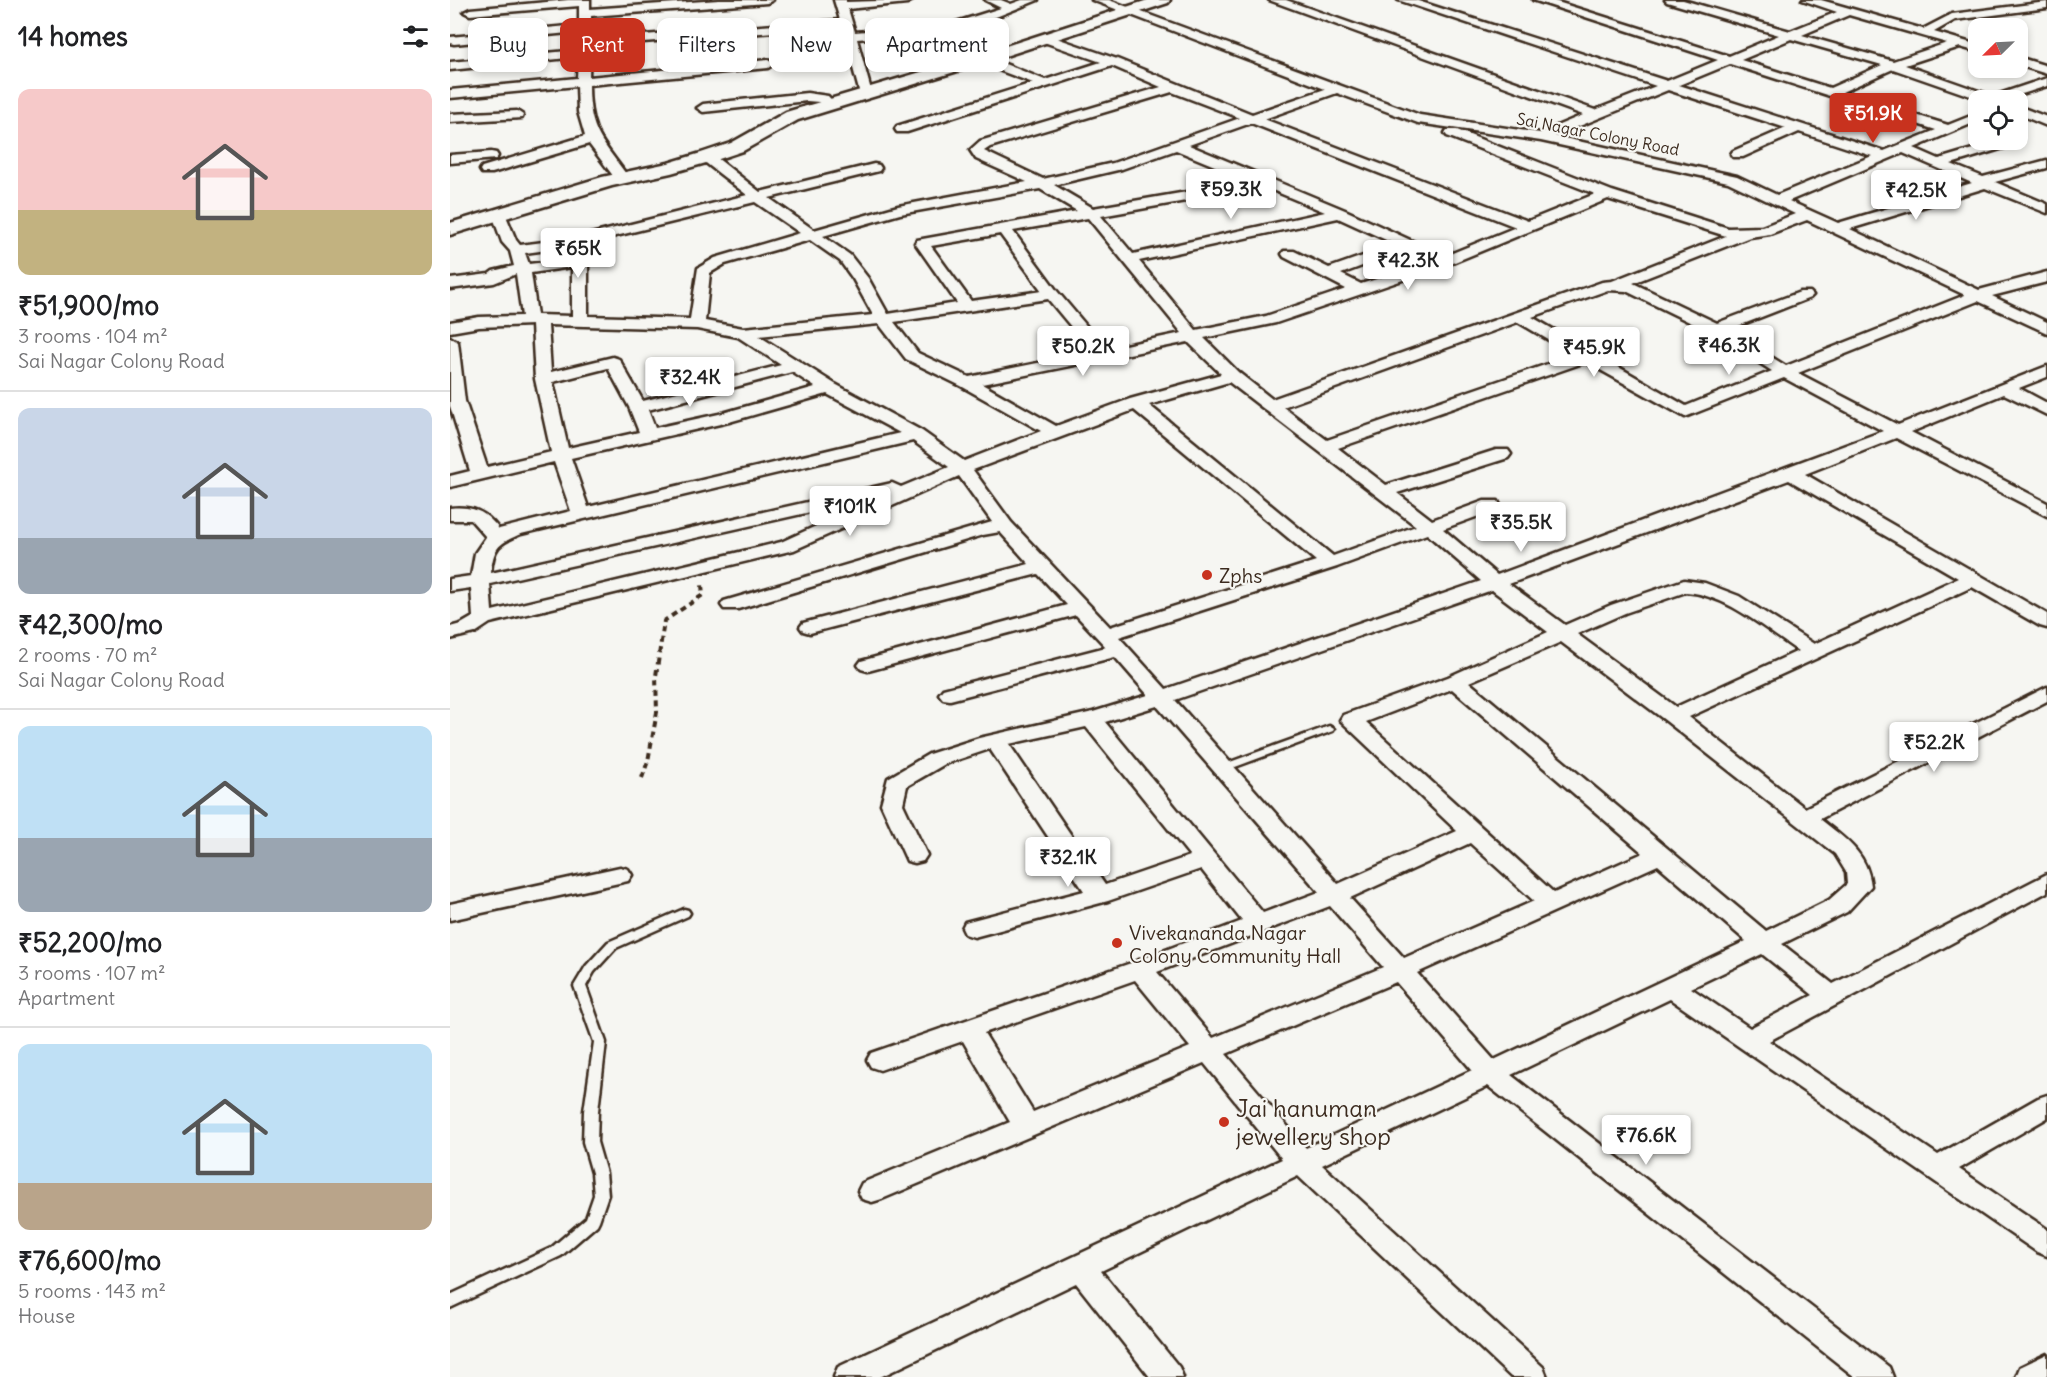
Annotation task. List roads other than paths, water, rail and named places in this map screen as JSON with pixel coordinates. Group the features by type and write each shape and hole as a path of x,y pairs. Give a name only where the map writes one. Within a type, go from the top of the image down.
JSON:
{"street":[{"path":"470,12 584,5 767,0"},
{"path":"846,18 841,3 907,0"},
{"path":"991,0 1011,8"},
{"path":"853,36 950,28 972,23 1032,0"},
{"name":"Sai Nagar Colony Road","path":"1098,0 1418,119 1540,138 1732,179 2047,328"},
{"path":"1009,50 1163,0"},
{"path":"1275,0 1596,115"},
{"path":"1404,0 1885,156"},
{"path":"1539,0 1833,91 1947,129"},
{"path":"1671,0 1893,65 1968,91"},
{"path":"1808,0 1968,46"},
{"path":"1924,33 1952,17 2047,5"},
{"path":"1540,138 1847,12"},
{"path":"454,40 560,30"},
{"path":"645,42 769,30"},
{"path":"1045,38 1113,62 1173,88 1530,227"},
{"path":"1833,91 1893,65 1960,43"},
{"path":"853,44 866,94"},
{"path":"450,66 560,51"},
{"path":"902,129 1113,62"},
{"path":"450,93 768,64"},
{"path":"2028,64 2047,70"},
{"path":"1009,70 1045,84"},
{"path":"583,72 587,124 618,185"},
{"path":"450,229 499,214 618,185 707,157 737,147 792,116 938,72"},
{"path":"2023,90 2047,82"},
{"path":"849,1377 1764,943 1838,906 1859,886 1858,871 1843,849 1674,716 1495,583 1431,528 1232,376 1193,337 1092,214 1042,184 981,156 977,150 985,144 1173,88"},
{"path":"697,324 703,271 720,261 898,210 1042,184 1117,166 1336,89"},
{"path":"703,108 807,97 823,99 830,105"},
{"path":"450,118 517,115"},
{"path":"1418,119 1607,194 1727,232 1765,231 1809,214"},
{"path":"1778,200 1968,121"},
{"path":"1738,154 1798,128"},
{"path":"1939,163 2032,132"},
{"path":"450,159 489,163 593,138"},
{"path":"1179,146 1340,213 1445,261"},
{"path":"1902,148 2047,209"},
{"path":"707,157 758,197 845,258 860,278 883,319 912,356 967,382 1055,432"},
{"path":"1838,228 2047,164"},
{"path":"517,250 575,242 874,168"},
{"path":"967,307 922,243 1267,182"},
{"path":"967,382 1270,320 1445,261 1607,194"},
{"path":"1129,259 1340,213"},
{"path":"499,214 509,242 517,250 523,269 535,320 543,378 559,456 581,514"},
{"path":"1004,229 1052,294 1103,355"},
{"path":"1271,405 1607,285 1617,284 1748,233"},
{"path":"575,242 580,262 580,321"},
{"path":"1289,254 1360,290"},
{"path":"1328,274 1368,259"},
{"path":"450,284 494,278 501,272 580,262"},
{"path":"1519,316 1685,412 1979,295 2047,277"},
{"path":"1617,284 1629,287 1716,329 1786,373 2047,510"},
{"path":"450,327 479,322 535,320 697,324 743,333 883,319 1052,294"},
{"path":"1716,329 1805,295"},
{"path":"743,333 829,388 916,435 963,469 1004,526 1113,642 1490,1073 1878,1377"},
{"path":"450,342 454,400 480,474"},
{"path":"1324,447 1589,355"},
{"path":"543,378 614,362 638,407 649,435"},
{"path":"638,407 795,366"},
{"path":"915,855 892,804 896,783 911,771 932,760 1161,698 1495,583 2047,371"},
{"path":"450,585 479,581 936,478 1137,403 1232,376"},
{"path":"450,482 723,418 829,388"},
{"path":"2005,388 2047,410"},
{"path":"1137,403 1330,563"},
{"path":"483,619 479,581 486,549 496,538 515,530 916,435"},
{"path":"1383,492 1502,454"},
{"path":"1789,472 2047,622"},
{"path":"450,633 468,629 483,619 787,546 936,478"},
{"path":"950,694 1113,642 1491,505"},
{"path":"450,514 475,513 480,516 496,538"},
{"path":"731,605 980,530 1004,526"},
{"path":"810,627 1041,567"},
{"path":"1674,716 1811,651 1973,579"},
{"path":"1551,904 1351,720 1455,681 1561,633 1675,588 1695,585 1725,596 1811,651"},
{"path":"868,665 1080,608"},
{"path":"1455,681 1764,943 1831,996"},
{"path":"1803,818 2047,693"},
{"path":"1090,719 1258,924"},
{"path":"996,741 1100,895"},
{"path":"880,1060 1140,969 1334,896 1474,832"},
{"path":"872,1191 1401,970 1660,855"},
{"path":"974,928 1100,895 1206,859"},
{"path":"450,912 620,875"},
{"path":"1751,1039 2047,882"},
{"path":"1140,969 1301,1162 1532,1377"},
{"path":"1671,987 1751,1039 2047,1244"},
{"path":"968,1028 1027,1126"},
{"path":"1936,1169 2047,1105"},
{"path":"1080,1267 1168,1377"},
{"path":"2031,1377 2047,1367"}],"lane":[{"path":"1223,768 1329,729"},
{"path":"450,1302 556,1252 592,1221 601,1195 599,1173 590,1142 591,1111 600,1042 580,986 590,969 612,945 684,913"}],"place":[{"name":"Zphs","path":"1207,575"},
{"name":"Vivekananda Nagar Colony Community Hall","path":"1117,943"},
{"name":"Jai hanuman jewellery shop","path":"1224,1122"}]}
